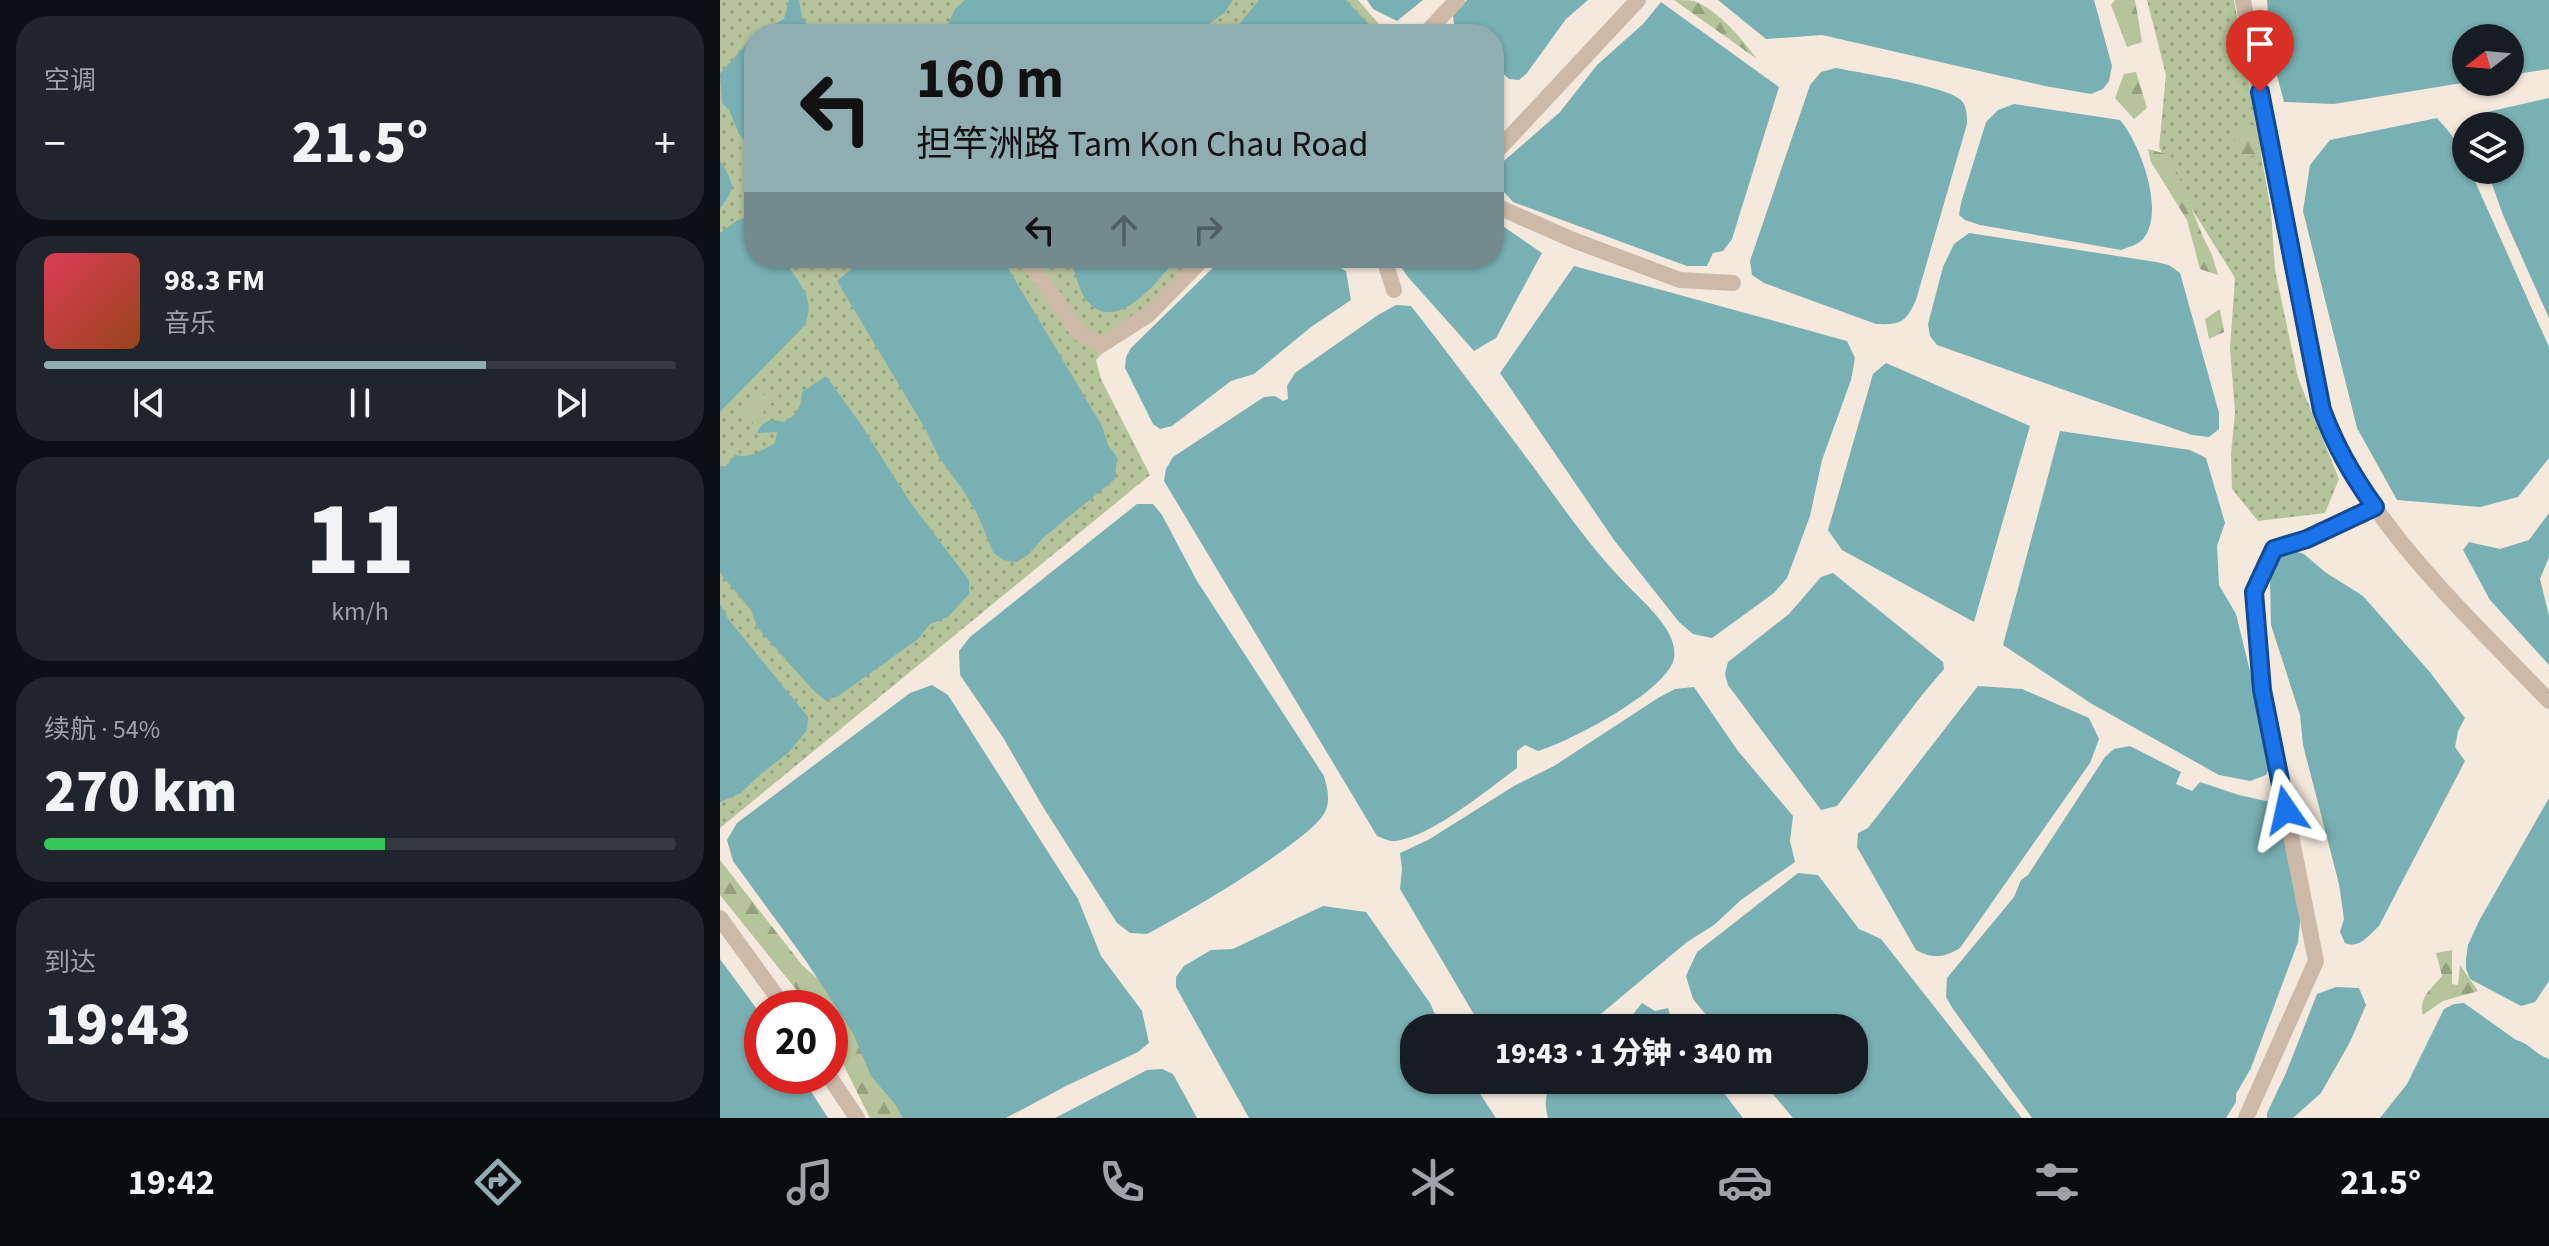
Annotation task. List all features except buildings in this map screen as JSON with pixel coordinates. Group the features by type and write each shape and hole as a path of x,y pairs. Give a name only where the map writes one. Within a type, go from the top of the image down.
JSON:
{"street":[{"path":"1434,24 1457,0"},
{"path":"1504,143 1638,0"},
{"path":"2243,0 2276,185 2322,410 2350,468 2375,507 2410,551 2549,701"},
{"path":"1504,209 1573,240 1680,280 1733,283"},
{"path":"1033,268 1080,334 1101,345 1148,315 1194,268"},
{"path":"1387,268 1394,290"},
{"path":"2246,1118 2316,961 2262,690 2254,592 2274,549 2307,539 2375,507"},
{"path":"720,918 772,990"},
{"path":"841,1094 857,1118"}],"green space":[{"path":"720,0 1358,0 1379,24 744,24 744,268 1184,268 1096,360 1101,379 1150,475 720,828"},
{"path":"1674,0 1694,1 1712,11 1737,34 1757,59"},
{"path":"2115,0 2135,0 2142,42 2127,47 2111,5"},
{"path":"2147,0 2234,0 2271,211 2275,270 2298,378 2339,479 2325,513 2258,521 2232,489 2235,412 2230,348 2235,278 2185,198 2159,147 2166,75"},
{"path":"2136,72 2147,108 2134,119 2115,98 2124,74"},
{"path":"2239,123 2262,127 2265,149 2241,162 2234,137"},
{"path":"2148,149 2170,155 2218,275 2200,269 2187,220 2151,162"},
{"path":"2220,309 2224,332 2209,339 2205,319"},
{"path":"762,395 779,395 755,425 743,419 748,408"},
{"path":"720,860 802,965 830,990 797,990 720,895"},
{"path":"2452,950 2452,984 2458,985 2460,965 2478,991 2443,1001 2423,1015 2424,998 2442,976 2436,953"},
{"path":"848,1005 916,1118 870,1118 848,1074"}],"water":[{"path":"789,0 799,0 802,17 807,24 774,24 784,19"},
{"path":"965,0 1233,0 1225,12 1209,24 948,24 955,9"},
{"path":"1259,0 1346,0 1369,24 1239,24"},
{"path":"1367,0 1423,0 1397,21 1373,9"},
{"path":"1467,0 1588,0 1566,19 1519,80 1509,79 1504,74 1504,24 1454,24 1453,16"},
{"path":"1718,0 2094,0 2112,66 2109,81 2103,89 2091,94 1822,35 1766,39"},
{"path":"2267,0 2549,0 2549,69 2524,73 2524,24 2452,24 2452,85 2334,104 2284,102 2271,53"},
{"path":"1661,2 1779,87 1732,239 1723,251 1713,253 1707,266 1687,266 1513,202 1504,192 1504,161 1560,112 1597,65 1643,24"},
{"path":"744,46 744,140 729,110 722,103 720,74"},
{"path":"1836,68 1939,90 1961,100 1966,108 1967,124 1916,300 1906,318 1897,323 1876,324 1764,283 1752,275 1750,261 1810,85 1821,72"},
{"path":"2549,98 2549,318 2492,184 2524,184 2524,112 2487,112"},
{"path":"2014,104 2120,120 2135,144 2148,178 2152,212 2149,227 2141,241 2121,250 1980,225 1959,215 1986,122 1998,110"},
{"path":"2437,118 2452,136 2452,184 2476,184 2549,347 2549,458 2518,497 2480,507 2397,500 2357,428 2303,211 2310,165 2330,140"},
{"path":"720,161 728,174 731,190 720,208"},
{"path":"744,218 744,268 790,268 804,290 809,307 804,326 720,412 720,233"},
{"path":"1504,227 1542,253 1496,338 1474,351 1402,268 1504,268"},
{"path":"1969,233 2156,262 2169,265 2180,273 2219,413 2219,429 2209,437 2192,435 1937,345 1930,336 1928,324 1943,267 1954,244"},
{"path":"1574,266 1847,341 1855,358 1851,380 1822,460 1810,516 1787,578 1774,593 1712,638 1693,634 1679,622 1614,540 1500,373"},
{"path":"852,268 1008,268 1102,426 1108,445 1117,457 1115,479 1043,538 1028,555 1016,562 1003,560 993,552 978,515 940,459 926,430 837,281"},
{"path":"1073,268 1169,268 1147,292 1122,309 1109,312 1096,309 1080,289"},
{"path":"1213,268 1341,268 1346,271 1351,300 1311,327 1254,374 1231,381 1172,426 1160,429 1153,424 1125,368 1131,348"},
{"path":"1396,305 1411,306 1589,541 1658,617 1671,637 1674,658 1668,671 1637,700 1552,746 1538,751 1525,745 1517,751 1517,768 1475,800 1425,831 1393,841 1377,836 1164,481 1173,457 1264,397 1275,396 1283,401 1288,399 1287,386 1295,373"},
{"path":"1886,363 2030,426 1974,622 1842,550 1828,530 1873,374"},
{"path":"826,376 910,502 969,580 969,594 948,617 930,624 918,639 837,697 825,700 757,627 751,610 720,573 720,466 726,466 735,455 751,455 775,443 777,432 757,433 762,425 784,422 793,416 801,402 802,392"},
{"path":"2060,431 2190,450 2206,458 2225,523 2217,546 2219,585 2236,614 2272,762 2266,775 2250,781 2219,775 2092,704 2003,645"},
{"path":"1137,504 1153,504 1162,515 1197,581 1324,776 1328,798 1325,812 1315,825 1296,840 1244,877 1147,934 1130,933 1117,923 1004,739 960,675 959,651 970,637"},
{"path":"2549,513 2549,557 2540,579 2549,616 2549,665 2490,600 2463,550 2469,542 2500,549 2529,540"},
{"path":"2283,551 2304,554 2325,572 2363,596 2429,671 2465,718 2455,747 2465,761 2379,926 2355,944 2345,943 2340,932 2344,919 2339,884 2303,745 2300,715 2271,625 2270,577 2274,561"},
{"path":"1833,573 1943,662 1944,669 1837,806 1821,810 1728,685 1725,674 1728,662 1789,614 1821,577"},
{"path":"720,604 729,620 808,717 807,730 789,752 741,793 720,802"},
{"path":"932,685 948,695 1078,899 1101,956 1142,1011 1149,1043 1138,1052 1006,1118 903,1118 871,1076 848,1025 848,990 825,990 733,861 727,840 737,823 910,693"},
{"path":"1978,686 2022,689 2089,718 2099,739 2090,763 1960,948 1933,956 1916,950 1857,847 1858,833 1868,828"},
{"path":"1694,687 1738,751 1793,816 1790,841 1795,862 1741,900 1714,925 1687,942 1601,1014 1474,1014 1400,889 1400,853 1428,840 1514,786 1554,766 1675,689"},
{"path":"2130,746 2181,772 2176,784 2192,791 2200,782 2275,803 2296,877 2301,912 2298,942 2251,1068 2226,1118 2032,1118 1953,1009 1946,997 1947,978 2014,897 2021,880 2028,875 2105,757 2114,749"},
{"path":"2549,798 2549,981 2535,1002 2521,1006 2470,979 2466,959 2468,945 2479,921"},
{"path":"1798,873 1818,875 1859,929 1881,939 2022,1118 1793,1118 1773,1094 1868,1094 1868,1014 1705,1014 1693,999 1686,976 1697,952"},
{"path":"1323,906 1366,912 1435,1014 1400,1014 1400,1094 1480,1094 1496,1118 1249,1118 1176,987 1176,977 1184,966 1211,950 1233,949"},
{"path":"720,959 744,992 744,1094 813,1094 828,1118 720,1118"},
{"path":"2336,987 2359,988 2366,1005 2350,1042 2321,1093 2293,1118 2267,1118 2317,994"},
{"path":"1642,1003 1655,1011 1668,1008 1670,1014 1633,1014"},
{"path":"2464,1003 2549,1059 2549,1118 2380,1118 2407,1084 2444,1009"},
{"path":"1162,1069 1173,1074 1197,1118 1055,1118 1147,1070"},
{"path":"1547,1094 1725,1094 1743,1118 1548,1118"}],"route":[{"path":"2260,92 2322,410 2357,482 2375,507 2307,539 2274,549 2254,592 2262,690 2286,810"}]}
